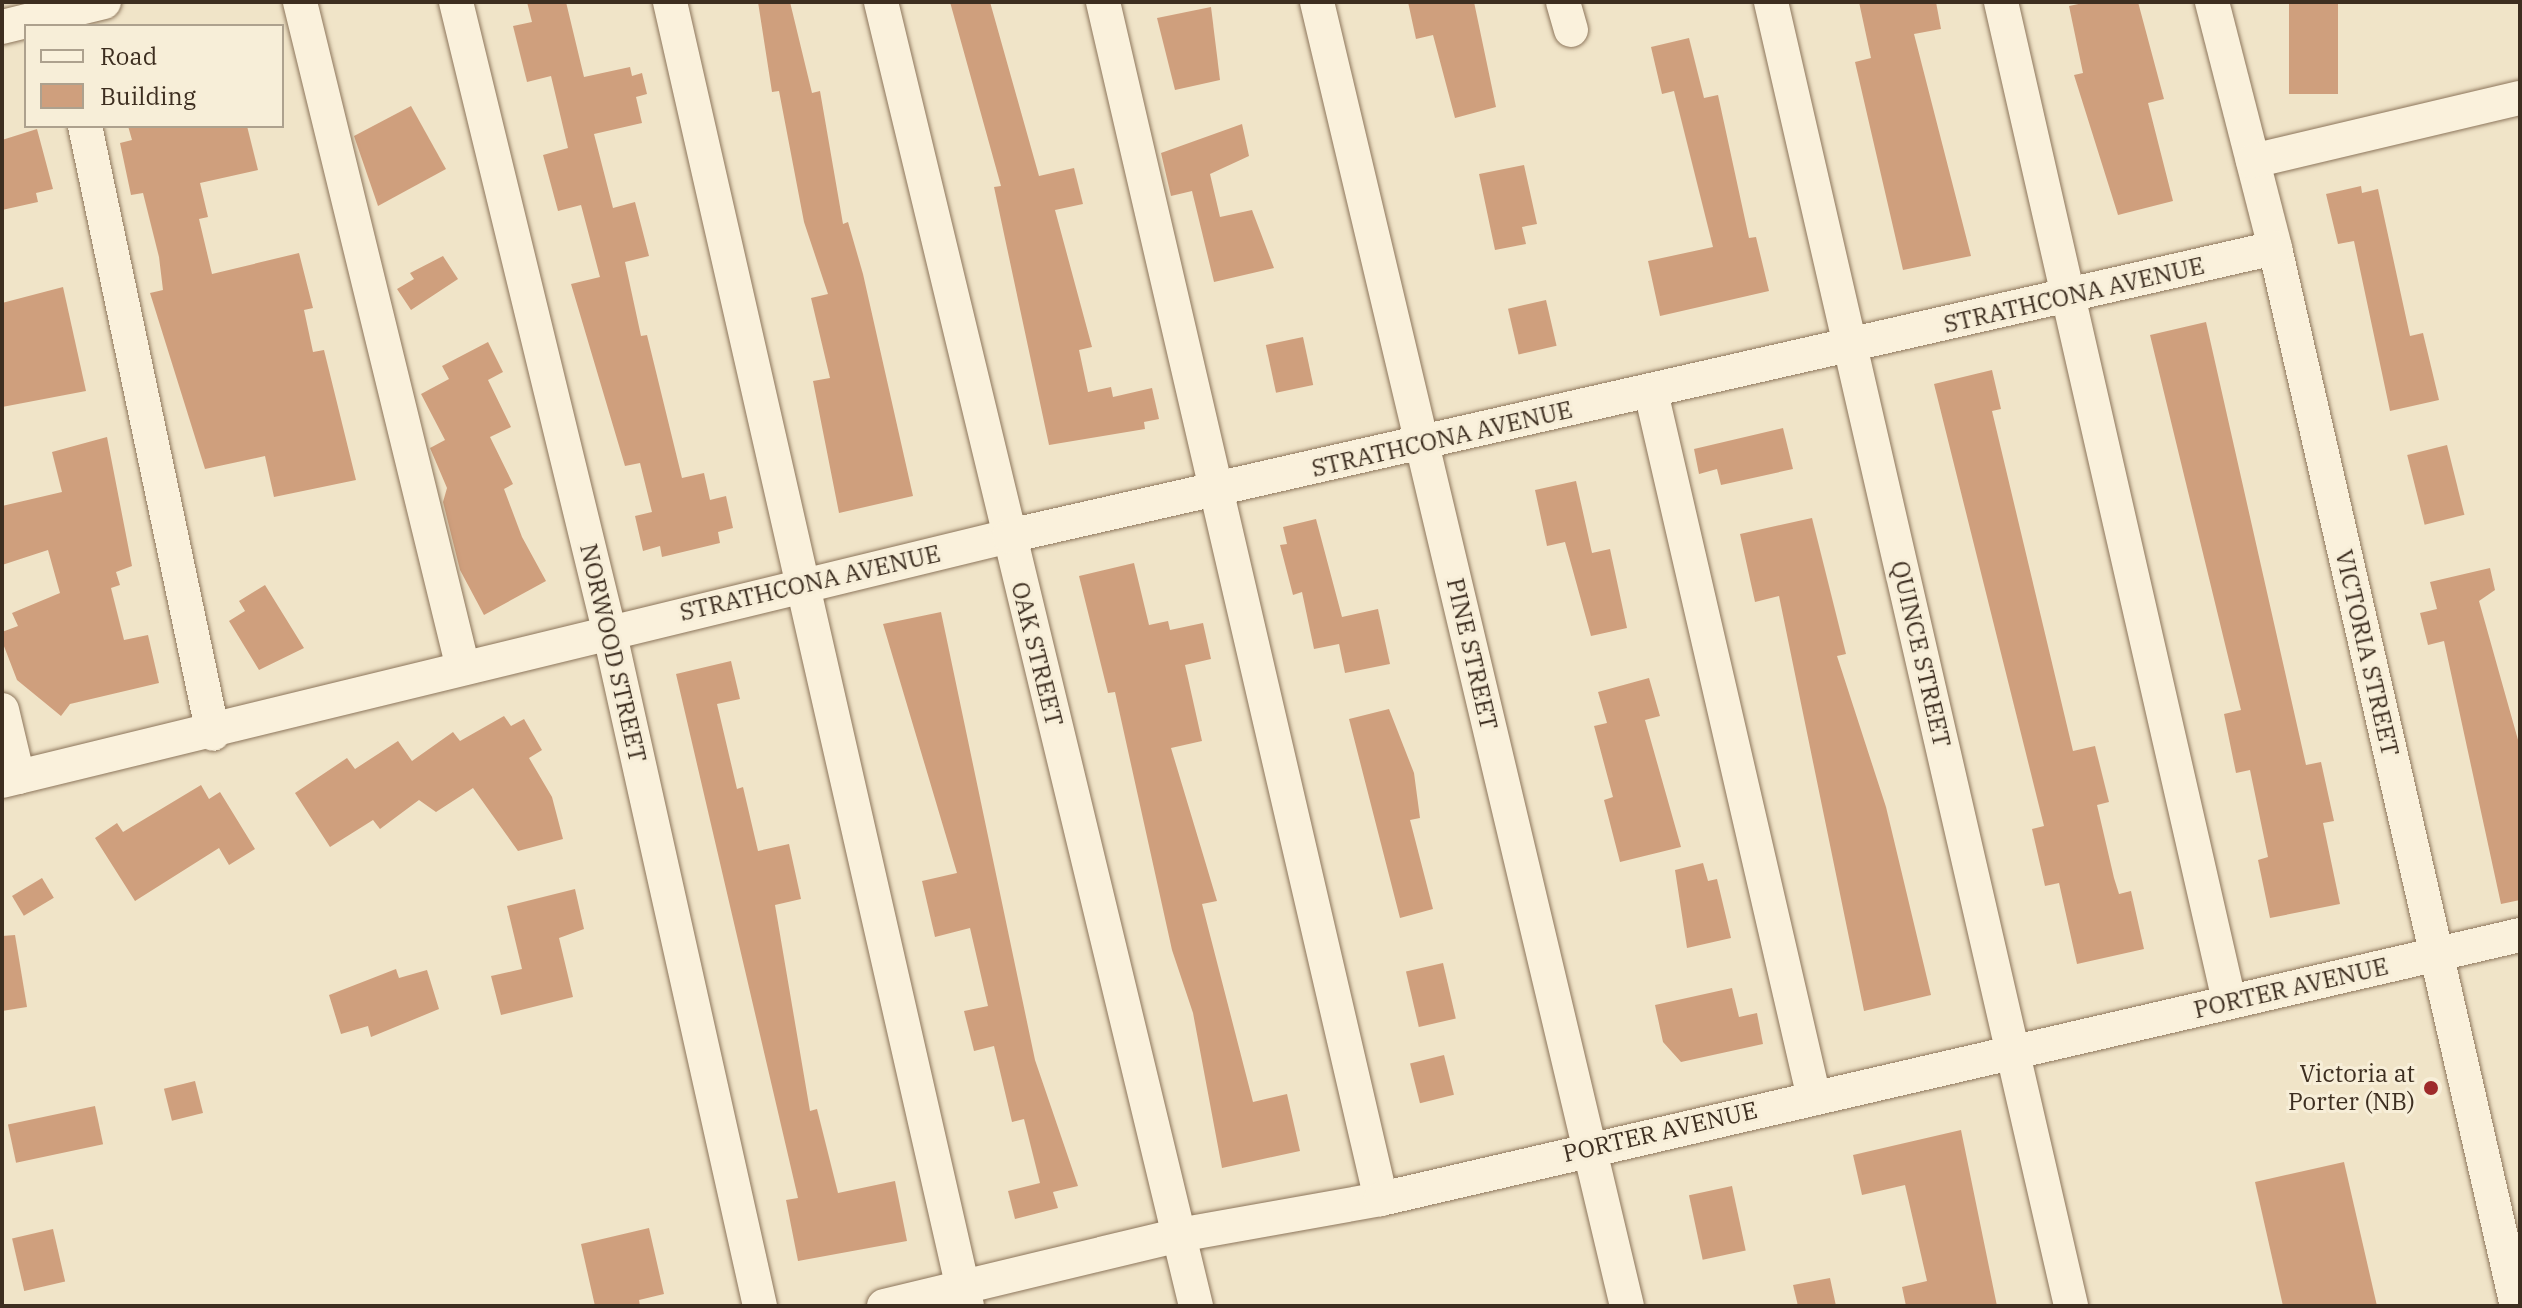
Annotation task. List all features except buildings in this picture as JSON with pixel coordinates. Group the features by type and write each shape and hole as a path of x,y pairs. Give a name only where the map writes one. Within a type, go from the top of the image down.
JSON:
{"street":[{"path":"25,24 63,19 104,2"},
{"path":"300,2 463,668"},
{"name":"NORWOOD STREET","path":"456,2 609,630 760,1306"},
{"path":"670,2 806,586 965,1297"},
{"name":"OAK STREET","path":"881,2 1196,1306"},
{"path":"1103,2 1381,1199"},
{"name":"PINE STREET","path":"1317,2 1627,1306"},
{"name":"QUINCE STREET","path":"1771,2 2071,1306"},
{"path":"2001,2 2229,1001"},
{"name":"VICTORIA STREET","path":"2212,2 2275,248 2517,1306"},
{"path":"2,27 24,24"},
{"path":"2253,161 2520,98"},
{"path":"85,128 213,734"},
{"name":"STRATHCONA AVENUE","path":"10,779 213,734 609,630 1009,536 2275,248"},
{"path":"1651,392 1814,1098"},
{"path":"2,710 10,779"},
{"name":"PORTER AVENUE","path":"884,1306 965,1297 1179,1235 1381,1199 1590,1147 2520,935"}],"place":[{"name":"Victoria at Porter (NB)","path":"2431,1088"}]}
